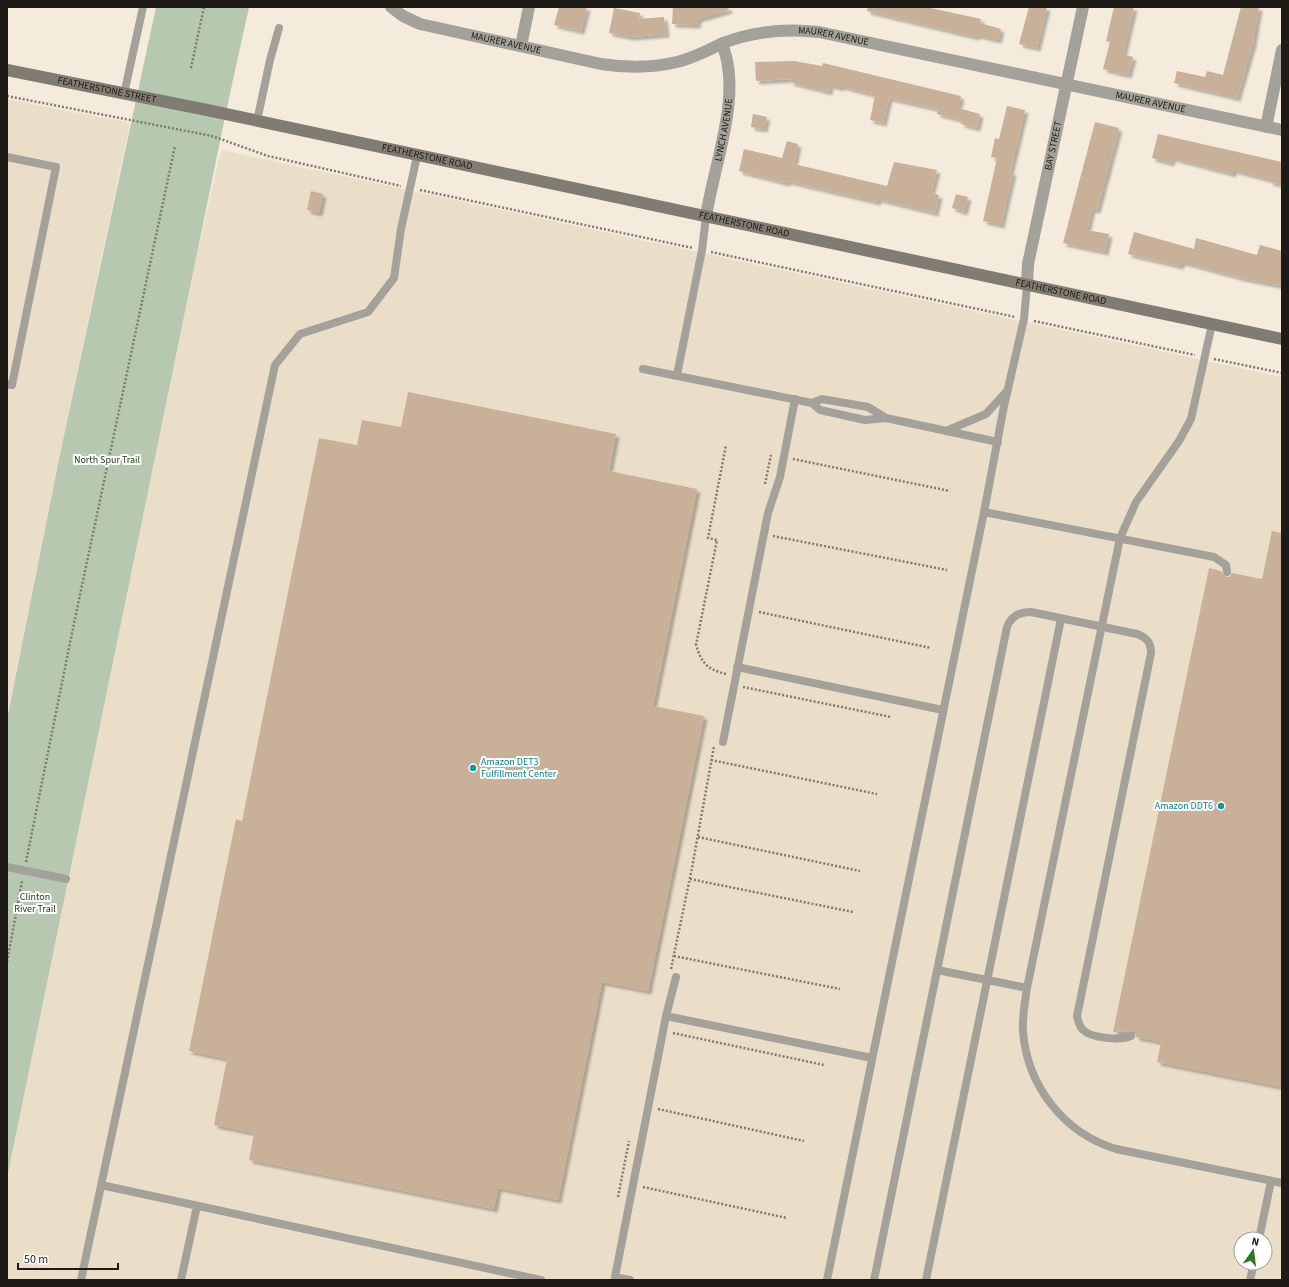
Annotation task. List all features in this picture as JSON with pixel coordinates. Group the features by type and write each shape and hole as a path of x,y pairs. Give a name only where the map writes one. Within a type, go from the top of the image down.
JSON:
{"street":[{"name":"MAURER AVENUE","path":"391,7 403,16 420,24 601,64 639,67 678,62 750,34 787,30 814,31 1282,130"},
{"path":"521,46 529,7"},
{"name":"BAY STREET","path":"1027,285 1028,264 1083,7"},
{"name":"LYNCH AVENUE","path":"706,217 726,119 729,94 729,66 722,44"},
{"path":"1266,126 1282,50"},
{"name":"FEATHERSTONE STREET","path":"7,70 207,110"},
{"name":"FEATHERSTONE ROAD","path":"207,110 417,156 1282,339"}],"lane":[{"path":"124,94 143,7"},
{"path":"257,121 270,60 279,28"},
{"path":"81,1280 275,365 300,334 368,312 394,278 401,229 417,156"},
{"path":"7,157 56,167 12,385 7,384"},
{"path":"677,376 702,250 706,217"},
{"path":"827,1280 984,512 1004,406 1024,319 1027,285"},
{"path":"1212,324 1191,419 1179,441 1136,502 1120,538 1027,988 1023,1031 1026,1052 1032,1072 1041,1091 1055,1109 1084,1136 1098,1143 1116,1149 1282,1183"},
{"path":"643,369 795,399 812,403 820,410 865,420 886,418 998,442"},
{"path":"946,431 986,414 1009,389"},
{"path":"723,742 763,534 768,513 780,477 795,399"},
{"path":"812,403 822,399 868,407 886,418"},
{"path":"984,512 1214,557 1226,565 1227,572"},
{"path":"874,1280 1007,627 1014,616 1022,612 1061,618 1137,634 1146,638 1151,644 1151,653 1077,1016 1078,1023 1083,1031 1116,1039 1124,1039 1131,1036"},
{"path":"926,1280 1061,618"},
{"path":"737,667 943,710"},
{"path":"7,867 66,879"},
{"path":"937,970 1027,988"},
{"path":"630,1280 614,1278 666,1016 676,977"},
{"path":"666,1016 872,1058"},
{"path":"1261,1231 1271,1181"},
{"path":"101,1185 541,1280"},
{"path":"181,1280 197,1206"}],"path":[{"path":"190,68 204,7"},
{"path":"7,96 212,136 268,156 398,185"},
{"path":"7,962 24,870 75,620 175,146"},
{"path":"424,191 689,247"},
{"path":"715,253 996,313"},
{"path":"1052,325 1193,355"},
{"path":"1217,360 1282,374"},
{"path":"726,445 708,538 717,540 696,645 700,660 715,671 726,674"},
{"path":"765,486 771,455"},
{"path":"791,459 950,491"},
{"path":"763,534 947,570"},
{"path":"748,610 931,648"},
{"path":"727,669 725,683 891,717"},
{"path":"670,970 690,879 714,744"},
{"path":"711,760 877,794"},
{"path":"698,837 860,871"},
{"path":"690,879 853,912"},
{"path":"674,956 840,989"},
{"path":"663,1031 824,1065"},
{"path":"648,1107 804,1141"},
{"path":"617,1204 631,1136"},
{"path":"621,1182 787,1218"}],"shaded area":[{"path":"7,99 130,123 59,459 7,720"},
{"path":"221,150 1282,377 1282,1280 7,1280 7,1178 197,253"}],"green space":[{"name":"North Spur Trail","path":"156,7 249,7 226,112 7,1178 7,720 59,459"}],"building":[{"path":"559,7 587,7 581,31 554,25"},
{"path":"673,7 728,7 729,10 698,19 697,25 672,24"},
{"path":"868,7 926,7 981,19 980,23 1001,29 998,40 977,35 976,37 867,11"},
{"path":"1029,7 1047,7 1037,48 1019,44"},
{"path":"1114,7 1134,7 1123,54 1133,57 1128,75 1103,69 1110,42 1106,41"},
{"path":"1241,7 1259,7 1253,43 1237,98 1174,83 1177,71 1205,77 1207,71 1223,75"},
{"path":"614,8 640,13 639,19 664,17 666,34 631,37 609,33"},
{"path":"794,61 822,66 823,63 961,96 958,108 980,114 977,128 961,124 962,120 937,114 938,109 889,98 883,123 870,120 875,95 830,85 829,92 790,82 791,79 756,81 755,62"},
{"path":"1007,106 1025,110 1010,172 1013,172 1001,225 983,221 997,158 991,157 995,138 999,139"},
{"path":"753,114 767,117 764,129 751,127"},
{"path":"1095,122 1119,128 1097,210 1092,209 1087,230 1109,234 1105,252 1063,243"},
{"path":"1158,134 1282,162 1282,185 1270,182 1270,180 1233,170 1233,174 1172,158 1171,163 1152,158"},
{"path":"787,141 798,144 794,164 887,186 894,162 937,170 931,193 939,195 935,213 878,199 877,202 787,181 786,183 739,171 744,149 782,158"},
{"path":"311,191 323,194 319,213 307,210"},
{"path":"956,194 968,197 964,212 952,208"},
{"path":"1134,232 1194,249 1196,238 1257,255 1260,245 1282,251 1282,286 1242,278 1182,262 1180,266 1128,254"},
{"name":"Amazon DET3 Fulfillment Center","path":"408,392 616,434 609,471 697,489 653,706 704,716 648,991 602,982 558,1200 498,1188 494,1209 249,1160 254,1133 214,1125 227,1059 189,1051 236,819 242,821 319,438 357,445 362,420 401,427"},
{"name":"Amazon DDT6","path":"1272,531 1282,533 1282,1087 1157,1062 1161,1042 1136,1037 1135,1032 1132,1031 1113,1032 1209,568 1221,571 1225,577 1230,577 1232,573 1262,579"}],"place":[{"name":"Amazon DET3 Fulfillment Center","path":"473,768"},
{"name":"Amazon DDT6","path":"1221,806"}],"park label":[{"name":"Clinton River Trail","path":"35,902"}]}
